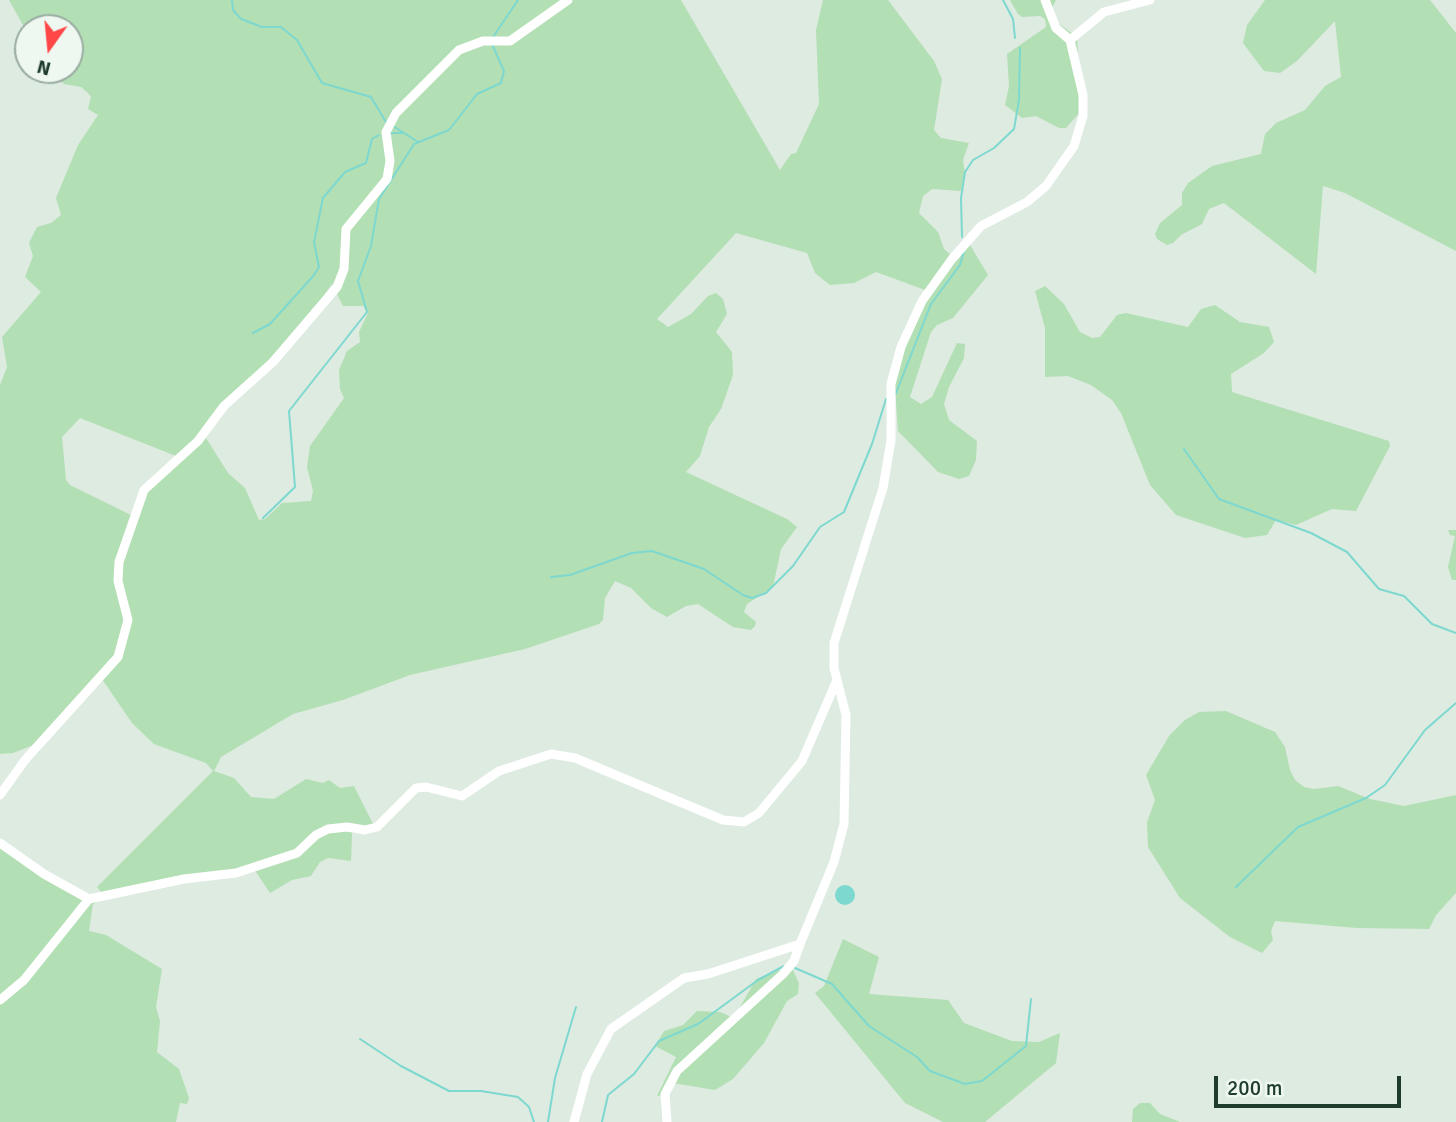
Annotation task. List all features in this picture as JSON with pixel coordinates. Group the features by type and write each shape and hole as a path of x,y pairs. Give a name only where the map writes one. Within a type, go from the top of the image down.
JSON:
{"street":[{"path":"0,795 25,760 118,657 128,620 118,581 119,562 144,489 198,441 224,407 267,369 337,287 344,269 346,229 387,180 390,161 386,132 396,113 459,50 483,41 510,41 568,0"},
{"path":"667,1122 665,1094 677,1071 794,961 838,852 844,824 846,715 833,658 835,635 863,561 883,488 891,440 891,384 901,346 922,301 963,245 981,226 1035,196 1070,153 1084,106 1070,40 1056,28 1045,0"},
{"path":"1070,40 1104,12 1150,0"},
{"path":"0,843 44,874 89,898 184,879 236,873 297,853 316,835 328,829 374,828 416,788 426,787 462,796 499,771 551,754 575,758 723,820 744,822 759,813 802,761 838,680"},
{"path":"0,1000 24,980 89,898"},
{"path":"575,1122 591,1063 611,1029 621,1021 684,978 708,974 800,944"}],"green space":[{"path":"9,0 681,0 780,170 791,154 796,153 819,104 816,30 823,0 888,0 934,61 942,79 934,130 941,138 969,143 963,160 965,174 961,191 932,189 923,196 919,213 938,232 944,249 954,258 967,240 988,275 953,318 937,325 931,332 910,397 921,404 932,397 957,343 965,344 964,358 949,387 944,404 949,420 977,441 976,460 969,476 959,479 938,472 898,431 894,375 928,291 876,272 854,283 830,285 815,273 807,253 736,233 657,319 668,327 691,314 708,296 716,293 723,299 727,314 716,332 732,352 733,375 721,409 709,427 700,456 686,472 787,519 797,527 781,549 773,587 747,604 744,612 756,622 751,630 733,627 698,604 686,606 667,617 651,608 631,588 615,581 605,598 603,620 599,624 525,649 410,675 343,700 293,714 221,757 214,771 234,778 251,797 274,799 306,779 323,783 329,780 340,788 354,786 376,830 352,833 351,861 328,858 320,862 311,876 292,880 270,893 254,869 108,897 93,904 89,931 106,935 162,969 156,1007 160,1021 157,1052 179,1069 189,1098 187,1104 180,1103 176,1122 0,1122 0,846 88,895 101,892 97,887 213,771 206,763 154,744 132,723 102,679 41,742 13,753 0,754 0,385 7,367 2,337 41,292 25,277 33,256 29,243 37,227 51,223 61,215 56,198 78,145 98,115 88,109 91,97 81,87 64,84 84,84 84,14 17,14","holes":["332,284 343,306 363,306 368,313 359,332 360,342 347,351 339,370 340,389 344,398 310,446 307,467 313,491 311,501 282,503 265,519 259,520 245,488 228,473 206,438 232,398 305,322","80,418 176,456 136,506 133,516 70,485 66,480 62,437"]},
{"path":"1010,0 1056,0 1048,16 1077,37 1081,111 1066,128 1059,128 1036,116 1022,118 1005,105 1009,86 1007,54 1046,27 1045,19 1040,16 1022,17 1018,14"},
{"path":"1265,0 1430,0 1456,33 1456,251 1345,193 1323,186 1316,274 1224,203 1209,209 1202,224 1181,235 1173,243 1167,245 1157,239 1155,234 1160,223 1182,205 1182,193 1188,183 1212,166 1261,154 1265,134 1276,123 1305,110 1325,86 1341,77 1335,21 1297,61 1280,73 1264,71 1243,43 1247,25"},
{"path":"1045,286 1064,304 1080,332 1092,338 1100,337 1117,315 1126,313 1188,327 1201,309 1215,305 1240,322 1269,327 1274,342 1264,353 1231,374 1232,392 1389,441 1390,446 1356,511 1332,509 1296,525 1276,520 1267,535 1245,538 1176,515 1150,485 1121,413 1112,400 1091,385 1068,376 1045,377 1045,328 1035,291"},
{"path":"1448,530 1456,530 1456,580 1452,580 1448,567 1455,536 1450,535"},
{"path":"1226,711 1275,732 1285,747 1295,780 1304,787 1314,789 1338,786 1370,799 1404,806 1456,795 1456,893 1436,915 1429,929 1357,928 1275,921 1271,931 1273,940 1262,953 1230,937 1180,898 1148,847 1147,822 1155,800 1146,775 1169,736 1185,720 1199,712"},
{"path":"843,939 879,957 869,994 948,1000 964,1023 1012,1041 1039,1042 1060,1033 1056,1063 985,1122 943,1122 905,1103 815,993 824,986"},
{"path":"791,966 799,983 798,994 787,1001 764,1043 733,1079 715,1090 673,1083 664,1095 657,1096 676,1057 655,1046 664,1031 683,1025 697,1011 720,1012 734,1018 756,979"},
{"path":"1140,1103 1150,1103 1160,1114 1180,1122 1132,1122 1133,1109"}],"water":[{"path":"841,885 849,885 855,895 849,905 841,905 835,899 835,891"}],"waterway":[{"path":"232,0 233,10 241,19 262,27 281,27 297,40 322,83 371,97 386,122"},
{"path":"493,37 518,0"},
{"path":"1003,0 1013,19 1015,38"},
{"path":"263,518 295,487 289,411 367,312 358,281 371,246 379,199 414,144 449,130 477,94 501,83 504,71 492,44"},
{"path":"962,237 961,198 965,172 973,160 994,148 1014,129 1019,100 1020,48"},
{"path":"393,126 418,142"},
{"path":"390,133 402,133"},
{"path":"253,333 270,324 314,275 319,267 314,242 323,198 345,172 366,163 372,139 379,135"},
{"path":"896,393 931,304 960,265 964,251"},
{"path":"551,577 570,575 632,553 652,551 704,569 743,595 752,598 766,593 793,566 820,527 844,512 872,444 886,399"},
{"path":"1184,449 1219,499 1311,533 1347,552 1379,589 1404,596 1432,624 1456,633"},
{"path":"1236,887 1298,827 1366,798 1385,785 1425,730 1456,703"},
{"path":"602,1122 608,1095 634,1074 659,1041 698,1024 758,980 784,966"},
{"path":"795,968 832,984 869,1026 917,1057 930,1071 965,1084 982,1081 1026,1046 1031,999"},
{"path":"548,1122 555,1078 576,1007"},
{"path":"360,1039 401,1066 449,1091 481,1091 518,1097 529,1107 534,1122"}]}
